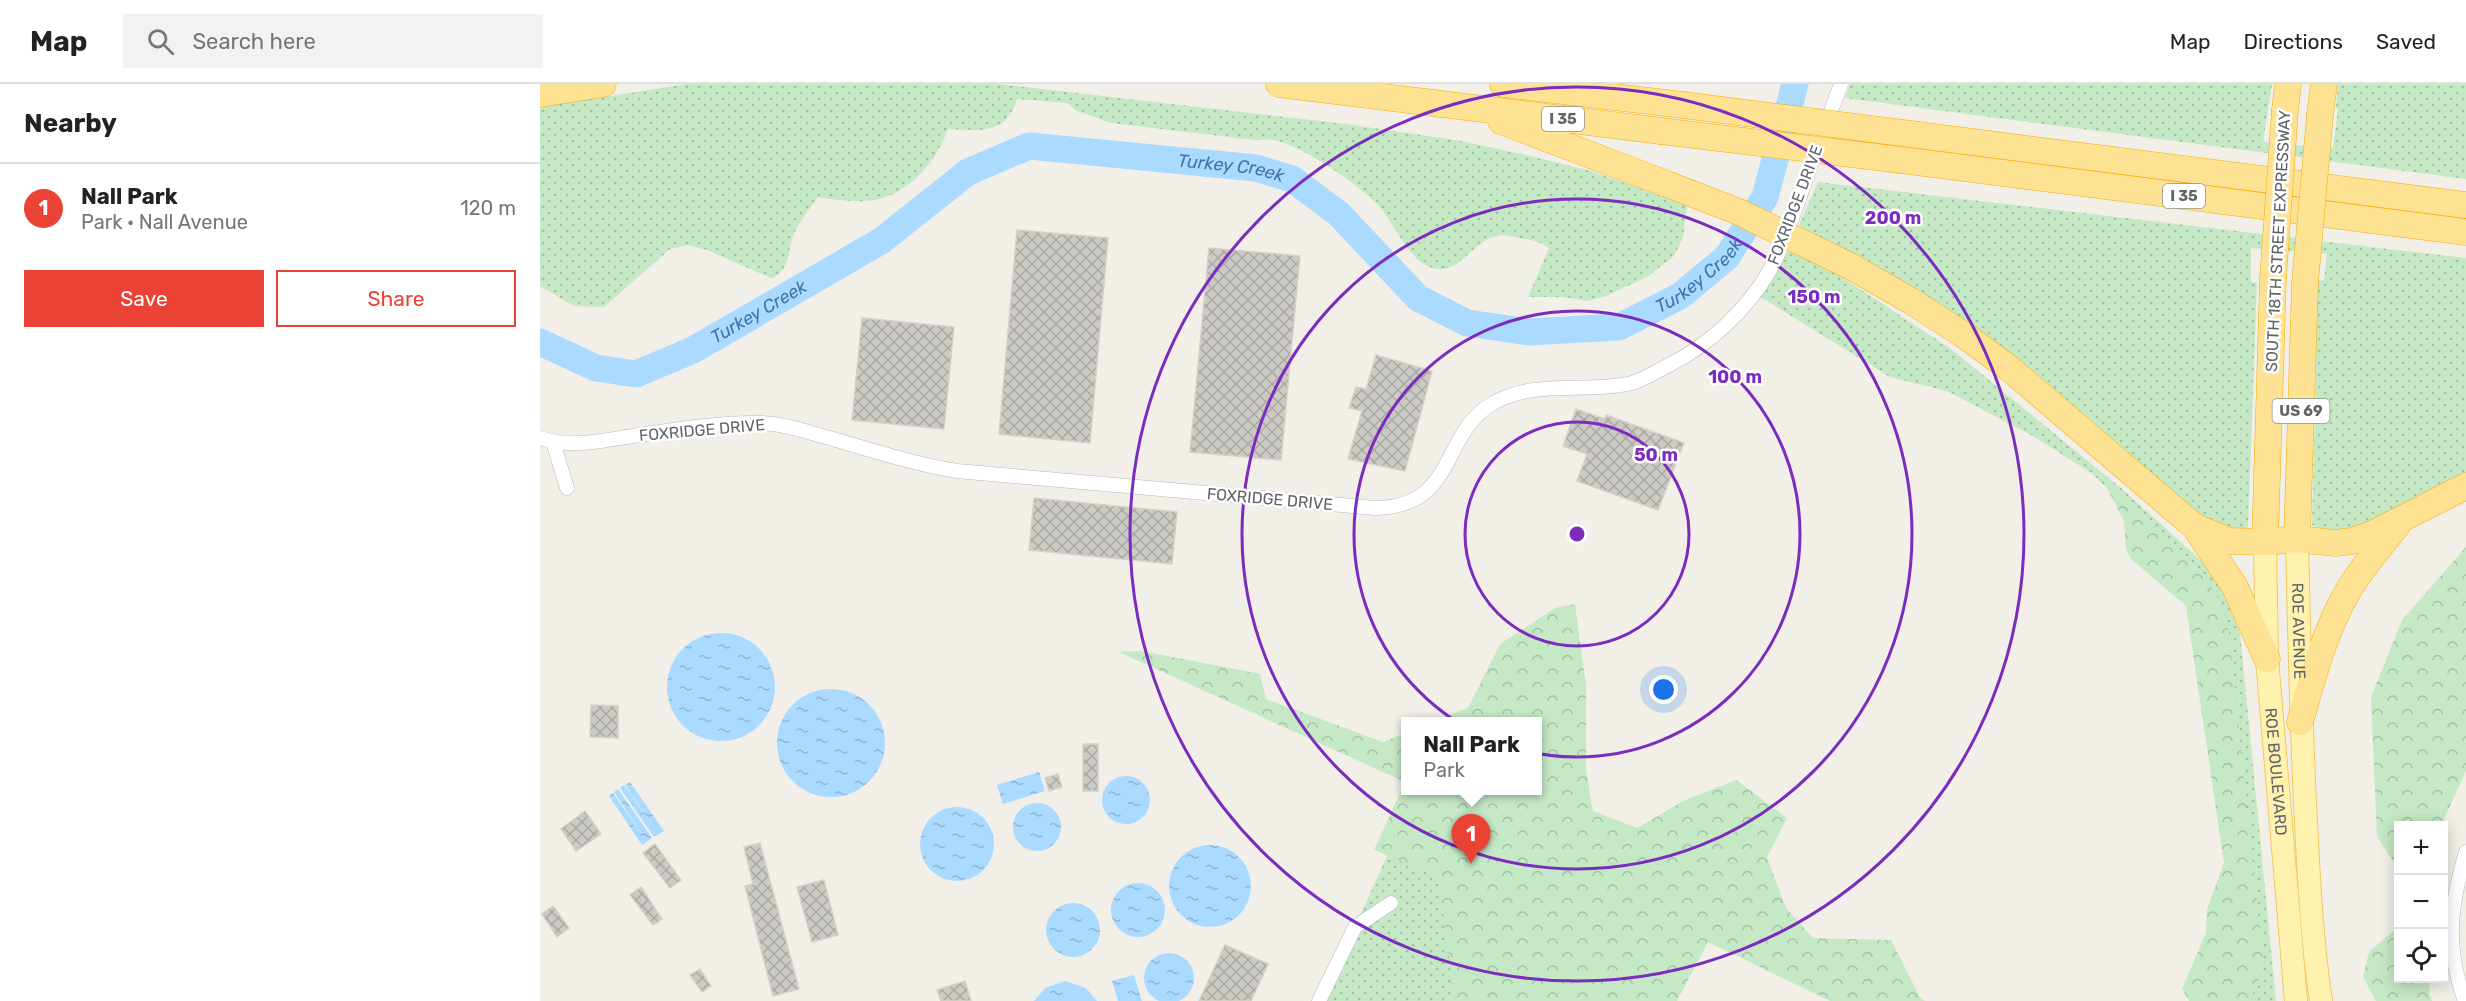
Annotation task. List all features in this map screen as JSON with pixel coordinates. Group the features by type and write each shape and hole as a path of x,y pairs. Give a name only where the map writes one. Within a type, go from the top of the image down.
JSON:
{"highway":[{"path":"540,94 603,84"},
{"name":"I 35","path":"1279,84 2466,232"},
{"name":"SOUTH 18TH STREET EXPRESSWAY","path":"2265,542 2273,279 2288,84"},
{"name":"SOUTH 18TH STREET EXPRESSWAY","path":"2297,539 2305,283 2324,84"},
{"name":"I 35","path":"1524,85 2466,205"},
{"path":"1464,107 1748,216 1852,267 1964,335 2009,368 2195,527 2235,587 2267,659"},
{"path":"2195,527 2230,541 2265,542 2297,539 2335,543 2352,541 2372,534 2466,486"},
{"path":"2301,722 2321,648 2335,616 2348,590 2402,519"}],"main road":[{"name":"ROE AVENUE","path":"2297,539 2301,722"},
{"name":"ROE BOULEVARD","path":"2265,542 2267,659 2296,1001"},
{"name":"ROE BOULEVARD","path":"2301,722 2308,865 2316,973 2321,1001"}],"street":[{"name":"FOXRIDGE DRIVE","path":"547,440 586,444 653,433 759,423 791,428 918,463 957,471 1375,508 1401,504 1415,499 1438,481 1469,424 1486,408 1502,399 1530,390 1629,383 1681,359 1704,344 1756,290 1771,269 1780,251 1841,84"},
{"path":"547,440 567,488"},
{"path":"2465,1001 2456,977 2451,933 2454,891 2466,852"},
{"path":"1319,1001 1355,927 1391,903"}],"green space":[{"path":"687,84 999,84 1346,124 1456,140 1591,171 1687,205 1683,238 1674,256 1647,277 1606,296 1587,301 1564,297 1528,297 1549,248 1531,240 1499,235 1479,244 1449,268 1430,267 1414,256 1383,211 1368,196 1328,166 1284,143 1111,123 1077,111 1067,103 1017,99 1012,111 999,125 981,130 948,129 927,167 917,178 893,194 865,201 818,197 796,229 782,271 771,278 707,250 687,245 670,249 604,307 574,306 540,286 540,107"},
{"path":"1850,84 2272,84 2263,142 2333,148 2338,109 2336,107 2338,84 2466,84 2466,179 1845,98"},
{"path":"1818,182 2466,258 2466,476 2359,526 2335,530 2312,525 2318,281 2324,280 2327,254 2251,248 2251,282 2257,283 2248,529 2226,527 2207,521 2025,364 1984,336 1798,227"},
{"path":"1789,248 1825,266 1951,349 2121,488 2206,565 2221,587 2240,633 2276,1001 2248,1001 2257,986 2207,580 2090,472 2033,436 1947,391 1890,377 1759,296"},
{"path":"2105,484 2207,580 2221,603 2229,633 2263,962 2257,986 2248,1001 2189,1001 2182,989 2206,933 2207,909 2224,863 2186,606 2131,559 2126,550 2124,521"},
{"path":"2466,547 2466,771 2443,821 2394,821 2394,863 2377,836 2371,697 2402,620"},
{"path":"1575,604 1586,686 1586,770 1593,811 1637,828 1683,801 1736,780 1787,818 1767,857 1786,908 1813,938 1891,940 1920,997 1925,1001 1830,1001 1708,942 1677,1001 1453,1001 1438,876 1374,850 1401,791 1401,795 1542,795 1542,717 1444,717 1468,708 1500,644 1555,608"},
{"path":"1142,651 1260,674 1266,699 1383,742 1401,735 1401,780 1119,652"},
{"path":"1414,797 1668,1001 1321,1001"},
{"path":"2394,930 2394,983 2430,983 2429,993 2432,1001 2376,1001 2363,977 2369,952"}],"water":[{"path":"721,633 742,637 759,649 771,666 775,687 771,708 759,725 742,737 721,741 700,737 683,725 671,708 667,687 671,666 683,649 700,637"},
{"path":"831,689 852,693 869,705 881,722 885,743 881,764 869,781 852,793 831,797 810,793 793,781 781,764 777,743 781,722 793,705 810,693"},
{"path":"1039,772 1045,791 1003,804 997,785"},
{"path":"1126,776 1143,783 1150,800 1143,817 1126,824 1109,817 1102,800 1109,783"},
{"path":"630,782 664,831 654,837 620,788 624,785 656,830 625,785"},
{"path":"618,789 652,838 642,845 609,796 613,793 644,837 614,792"},
{"path":"1037,803 1054,810 1061,827 1054,844 1037,851 1020,844 1013,827 1020,810"},
{"path":"957,807 971,810 983,818 991,830 994,844 991,858 983,870 971,878 957,881 943,878 931,870 923,858 920,844 923,830 931,818 943,810"},
{"path":"1210,845 1226,848 1239,857 1248,870 1251,886 1248,902 1239,915 1226,924 1210,927 1194,924 1181,915 1172,902 1169,886 1172,870 1181,857 1194,848"},
{"path":"1138,883 1148,885 1157,891 1163,900 1165,910 1163,920 1157,929 1148,935 1138,937 1128,935 1119,929 1113,920 1111,910 1113,900 1119,891 1128,885"},
{"path":"1073,903 1083,905 1092,911 1098,920 1100,930 1098,940 1092,949 1083,955 1073,957 1063,955 1054,949 1048,940 1046,930 1048,920 1054,911 1063,905"},
{"path":"1169,953 1183,957 1190,964 1193,973 1190,992 1183,999 1174,1002 1155,999 1148,992 1144,978 1148,964 1155,957"},
{"path":"1134,975 1142,1001 1118,1001 1112,981"},
{"path":"1065,981 1086,988 1097,1001 1034,1001 1045,988"}],"building":[{"path":"1017,230 1108,238 1090,443 999,434"},
{"path":"1209,248 1300,256 1281,460 1190,452"},
{"path":"862,318 954,327 944,429 852,420"},
{"path":"1376,355 1432,371 1405,471 1348,459 1362,411 1349,408 1356,387 1366,389"},
{"path":"1576,409 1605,419 1606,415 1684,443 1658,510 1577,481 1587,454 1563,446"},
{"path":"1034,498 1177,512 1172,564 1029,550"},
{"path":"591,705 618,706 618,738 590,737"},
{"path":"1083,744 1098,744 1098,791 1083,791"},
{"path":"1058,774 1062,787 1049,791 1045,778"},
{"path":"585,811 601,834 576,851 561,829"},
{"path":"760,843 799,989 773,996 745,886 753,884 744,847"},
{"path":"655,844 681,880 670,888 643,853"},
{"path":"824,880 838,935 812,942 797,887"},
{"path":"641,887 662,919 653,925 630,895"},
{"path":"553,906 569,928 557,937 542,914"},
{"path":"1225,945 1268,964 1251,1001 1199,1001"},
{"path":"700,969 711,986 702,992 690,975"},
{"path":"965,981 971,1001 941,1001 937,990"}],"waterway":[{"name":"Turkey Creek","path":"540,342 596,368 636,374 693,350 881,241 968,172 1029,146 1256,168 1292,179 1339,214 1418,298 1467,323 1529,332 1619,327 1680,296 1727,257 1765,197 1795,84"}],"place":[{"name":"Nall Park","path":"1471,864"}]}
